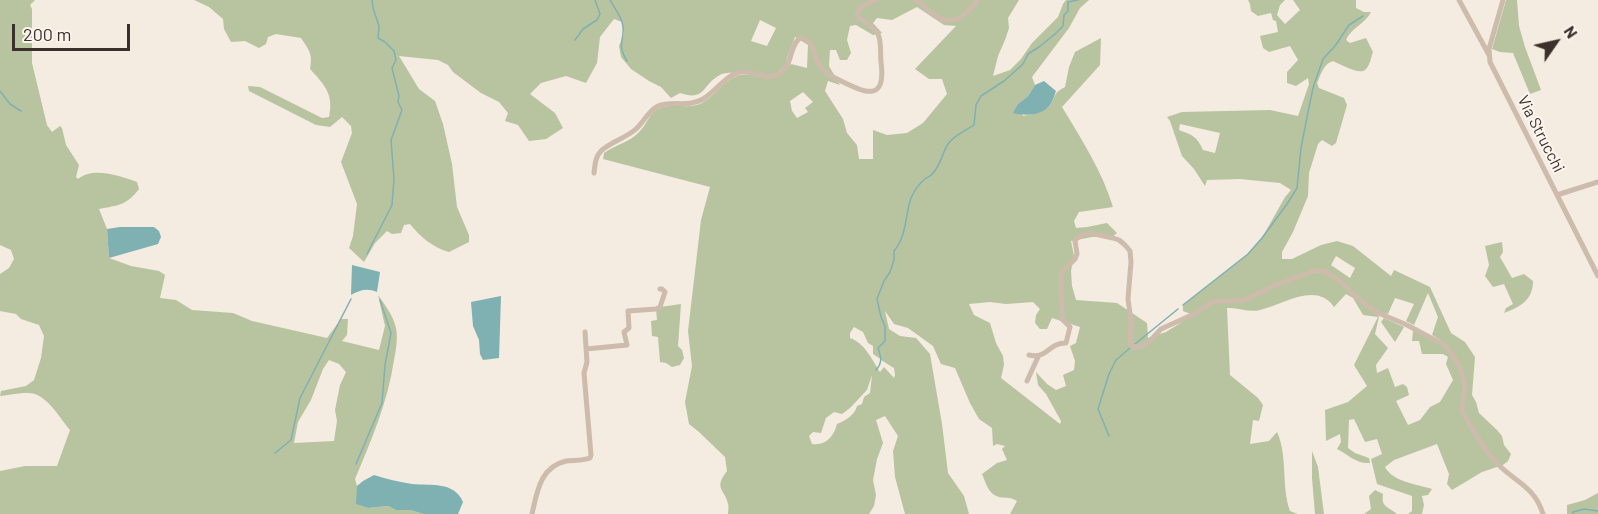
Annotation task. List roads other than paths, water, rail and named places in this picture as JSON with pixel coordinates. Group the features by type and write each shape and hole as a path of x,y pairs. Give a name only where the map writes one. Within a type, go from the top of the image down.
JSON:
{"street":[{"path":"594,173 595,163 600,153 636,130 654,108 663,104 697,102 740,72 768,77 780,73 790,59 796,41 800,38 808,39 812,44 817,62 827,74 863,90 870,92 877,90 883,79 879,36 857,16 859,9 876,0"},
{"path":"915,0 936,16 950,20 963,17 978,0"},
{"name":"Via Strucchi","path":"1459,0 1489,55 1491,64 1598,276"},
{"path":"1489,55 1503,0"},
{"path":"1557,195 1598,182"},
{"path":"1027,381 1038,357 1057,343 1066,343 1070,327 1062,319 1061,273 1075,260 1077,254 1075,241 1083,235 1090,233 1113,238 1125,244 1130,251 1128,299 1131,321 1130,343 1133,346 1148,343 1161,329 1194,314 1212,302 1245,300 1305,274 1324,271 1339,280 1376,312 1407,325 1446,346 1460,367 1466,387 1462,411 1493,460 1532,493 1539,502 1543,514"},
{"path":"586,349 627,345 624,332 629,328 628,311 660,307 665,292 660,289"},
{"path":"532,514 539,486 552,467 569,461 587,460 591,455 584,373 587,362 585,332"},
{"path":"1029,355 1038,357"}],"water":[{"path":"1044,81 1056,91 1047,109 1033,114 1013,113 1035,85"},
{"path":"154,227 159,231 161,237 158,244 109,258 107,229"},
{"path":"352,265 380,272 377,292 364,290 351,295"},
{"path":"501,296 499,358 483,360 479,340 473,326 471,302"},
{"path":"374,475 412,484 448,488 459,495 463,502 458,514 424,514 410,510 396,510 388,506 368,508 356,504 357,486"}],"waterway":[{"path":"367,254 392,205 394,179 391,140 402,110 398,102 399,96 392,68 396,60 394,51 378,38 379,26 372,0"},
{"path":"575,40 583,29 597,20 600,14 595,0"},
{"path":"610,0 622,22 621,45 627,61"},
{"path":"876,370 881,359 878,348 885,341 885,326 877,299 890,272 894,251 904,232 912,195 921,183 936,170 950,141 974,125 976,105 981,96 1004,81 1023,64 1028,54 1055,34 1063,26 1064,15 1068,11 1068,2 1078,0"},
{"path":"1183,305 1248,254 1297,188 1308,112 1323,59 1349,25 1363,16"},
{"path":"0,91 10,104 21,111"},
{"path":"275,453 291,440 300,398 351,299"},
{"path":"356,464 382,403 385,365 391,333 380,300"},
{"path":"1135,344 1178,309"},
{"path":"1109,436 1098,409 1116,360 1130,348"},
{"path":"1573,514 1573,512 1584,509 1598,511"}]}
